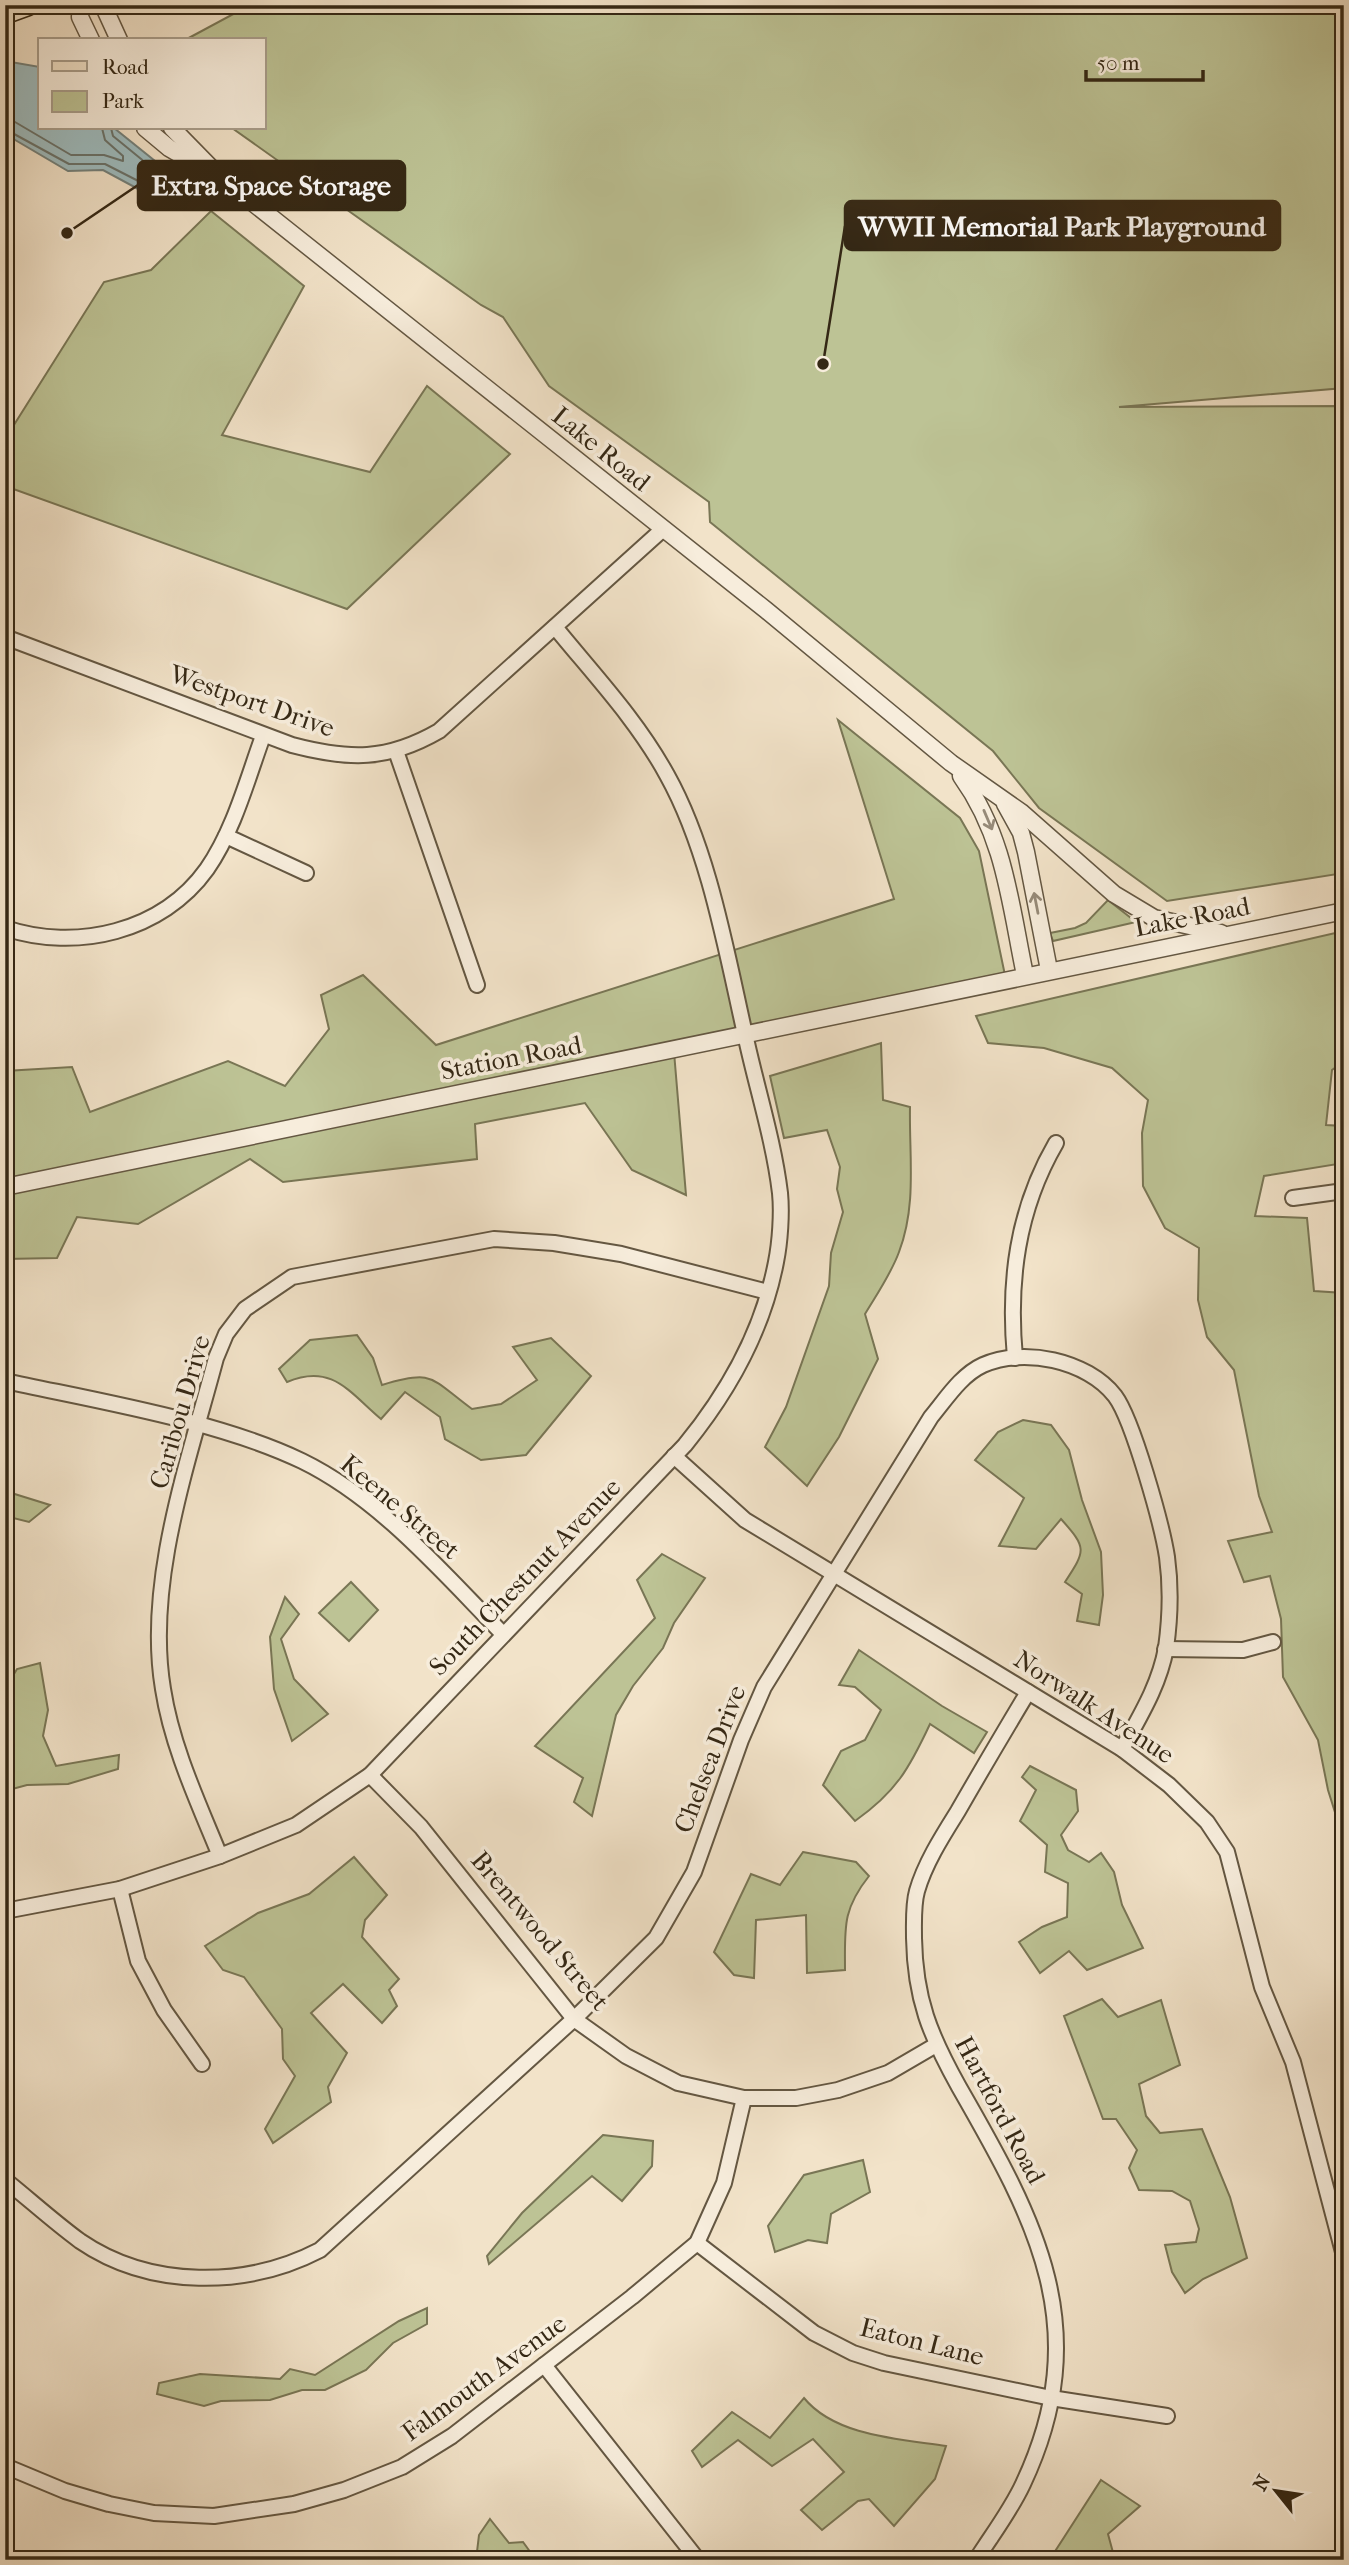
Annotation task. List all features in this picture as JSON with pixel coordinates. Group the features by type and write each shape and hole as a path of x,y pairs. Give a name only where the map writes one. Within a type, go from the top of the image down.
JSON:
{"main road":[{"path":"5,13 27,5"}],"street":[{"path":"81,5 80,17 90,38"},
{"path":"103,5 118,38"},
{"name":"Lake Road","path":"147,130 169,148 218,176"},
{"name":"Lake Road","path":"174,130 218,176 766,610 951,763 1003,801 1021,833 1049,970"},
{"name":"Westport Drive","path":"5,637 263,736 338,756 369,757 396,751 439,731 662,530"},
{"name":"South Chestnut Avenue","path":"5,1911 120,1889 220,1856 296,1825 370,1774 502,1633 674,1457 722,1398 746,1352 777,1259 780,1195 704,865 677,794 632,719 555,627"},
{"path":"5,928 50,939 94,937 144,920 185,894 207,869 226,836 263,736"},
{"path":"396,751 477,985"},
{"name":"Lake Road","path":"951,763 981,804 992,827 1025,975 1344,911"},
{"path":"1003,801 1020,812 1135,909 1154,918 1231,935"},
{"path":"226,836 306,873"},
{"name":"Station Road","path":"5,1186 1025,975"},
{"path":"1015,1358 1012,1321 1020,1229 1045,1162 1056,1143"},
{"path":"1293,1198 1344,1191"},
{"name":"Caribou Drive","path":"220,1856 175,1737 161,1673 159,1618 167,1554 216,1358 226,1334 245,1309 292,1277 494,1239 554,1243 621,1254 768,1292"},
{"name":"Chelsea Drive","path":"5,2180 82,2242 140,2268 173,2277 238,2277 291,2264 320,2250 574,2019 656,1938 678,1904 694,1872 741,1740 764,1687 931,1417 961,1380 981,1365 1015,1358 1040,1358 1067,1364 1096,1379 1115,1396 1132,1429 1167,1558 1169,1618 1166,1649 1155,1690 1122,1749"},
{"name":"Keene Street","path":"5,1381 198,1426 268,1447 304,1462 347,1489 415,1546 502,1633"},
{"name":"Norwalk Avenue","path":"674,1457 745,1520 1122,1749 1169,1785 1207,1822 1227,1852 1262,1987 1293,2062 1344,2256"},
{"path":"1166,1649 1243,1650 1273,1642"},
{"name":"Hartford Road","path":"976,2560 1023,2484 1040,2441 1051,2398 1055,2342 1053,2295 1040,2246 1008,2172 936,2045 922,2012 915,1974 917,1891 941,1839 1028,1692"},
{"name":"Brentwood Street","path":"370,1774 421,1827 574,2019 626,2056 678,2083 744,2098 796,2098 838,2090 888,2073 936,2045"},
{"path":"120,1889 138,1961 164,2010 202,2064"},
{"name":"Falmouth Avenue","path":"5,2466 65,2491 154,2514 214,2516 294,2504 344,2490 402,2467 452,2436 697,2243 724,2183 744,2098"},
{"name":"Eaton Lane","path":"697,2243 814,2333 853,2353 884,2363 1051,2398 1167,2416"},
{"path":"544,2365 698,2560"}],"green space":[{"path":"250,5 1344,5 1344,388 1119,407 1344,406 1344,873 1167,901 1039,808 993,751 710,522 709,502 549,386 503,317 481,305 235,130 266,130 266,38 189,38"},
{"path":"211,211 304,286 222,435 370,472 427,386 510,454 347,609 5,486 5,425 12,428 104,282 151,270"},
{"path":"838,720 960,818 979,851 1006,980 674,1052 686,1195 632,1170 585,1103 475,1124 477,1159 283,1182 250,1159 138,1224 77,1217 57,1258 5,1259 5,1071 72,1067 90,1112 228,1061 285,1086 329,1029 321,995 363,975 436,1045 894,899"},
{"path":"1108,900 1136,922 1053,941 1050,933 1086,923"},
{"path":"1344,931 1344,1061 1332,1070 1326,1125 1344,1126 1344,1163 1264,1176 1255,1216 1307,1218 1314,1291 1344,1293 1344,1841 1328,1790 1318,1740 1283,1677 1281,1619 1270,1576 1244,1582 1228,1541 1272,1532 1259,1496 1234,1370 1207,1337 1198,1300 1199,1248 1165,1228 1143,1186 1142,1133 1148,1100 1112,1068 1044,1048 988,1043 976,1016"},
{"path":"881,1043 883,1100 910,1107 911,1180 905,1234 884,1284 865,1314 878,1359 839,1437 807,1486 765,1447 786,1407 829,1286 831,1253 843,1212 837,1189 840,1167 827,1130 784,1138 770,1076"},
{"path":"357,1335 373,1358 382,1385 412,1378 431,1379 472,1409 501,1404 537,1380 513,1347 551,1338 591,1376 526,1455 481,1460 445,1439 440,1417 405,1392 381,1419 339,1383 316,1376 287,1382 279,1369 310,1340"},
{"path":"1023,1420 1051,1425 1069,1450 1082,1500 1101,1552 1103,1595 1099,1625 1077,1621 1082,1594 1065,1582 1077,1563 1081,1549 1076,1537 1061,1519 1036,1549 999,1546 1024,1498 975,1460 998,1432"},
{"path":"5,1491 50,1505 29,1522 5,1516"},
{"path":"662,1554 705,1578 674,1623 663,1648 633,1686 616,1715 592,1816 574,1802 583,1778 535,1746 655,1618 637,1580"},
{"path":"351,1582 378,1610 349,1641 319,1613"},
{"path":"285,1597 299,1614 281,1639 294,1679 328,1714 292,1741 274,1689 270,1637"},
{"path":"859,1650 942,1706 987,1732 974,1753 930,1724 900,1778 881,1800 855,1821 823,1785 841,1751 865,1740 881,1710 855,1687 839,1685"},
{"path":"40,1663 48,1710 43,1736 56,1766 119,1755 118,1769 68,1784 27,1785 5,1791 5,1689 17,1669"},
{"path":"1030,1766 1076,1790 1078,1811 1061,1835 1068,1850 1089,1862 1101,1853 1114,1872 1122,1905 1143,1948 1087,1970 1069,1951 1040,1973 1019,1942 1042,1927 1067,1917 1068,1883 1045,1872 1047,1845 1020,1821 1036,1790 1022,1777"},
{"path":"803,1852 856,1862 869,1876 854,1899 847,1920 845,1970 807,1973 806,1915 756,1920 754,1978 734,1975 714,1952 751,1874 780,1885"},
{"path":"354,1857 387,1895 365,1920 362,1937 399,1979 389,1990 397,2006 382,2023 343,1984 311,2013 347,2053 328,2087 331,2102 273,2143 265,2129 295,2076 283,2059 282,2029 244,1977 223,1970 205,1946 258,1913 309,1894"},
{"path":"1102,1999 1118,2017 1161,2000 1180,2065 1139,2084 1146,2116 1160,2133 1202,2129 1230,2197 1247,2258 1203,2279 1185,2293 1172,2272 1165,2245 1196,2242 1199,2229 1190,2201 1172,2191 1139,2190 1129,2168 1137,2150 1116,2119 1103,2119 1064,2016"},
{"path":"603,2135 653,2141 652,2166 622,2201 592,2176 489,2264 487,2256 522,2213"},
{"path":"863,2160 870,2192 831,2214 827,2243 808,2240 775,2252 768,2226 804,2175"},
{"path":"427,2308 427,2324 393,2343 366,2370 325,2390 302,2390 270,2400 221,2401 204,2406 157,2394 159,2383 200,2374 280,2379 290,2369 315,2375 399,2321"},
{"path":"804,2398 817,2411 850,2428 889,2438 946,2446 935,2479 894,2526 869,2499 858,2501 822,2530 801,2510 844,2472 813,2439 772,2466 738,2440 702,2467 692,2451 732,2412 770,2438"},
{"path":"1101,2480 1140,2506 1108,2534 1115,2560 1055,2560 1052,2556"},
{"path":"490,2519 509,2543 523,2542 536,2560 476,2560 479,2535"}],"water":[{"path":"5,61 38,67 38,130 116,130 165,169 166,190 153,197 103,170 68,171 5,134"}],"place":[{"name":"Extra Space Storage","path":"67,233"},
{"name":"WWII Memorial Park Playground","path":"823,364"}]}
